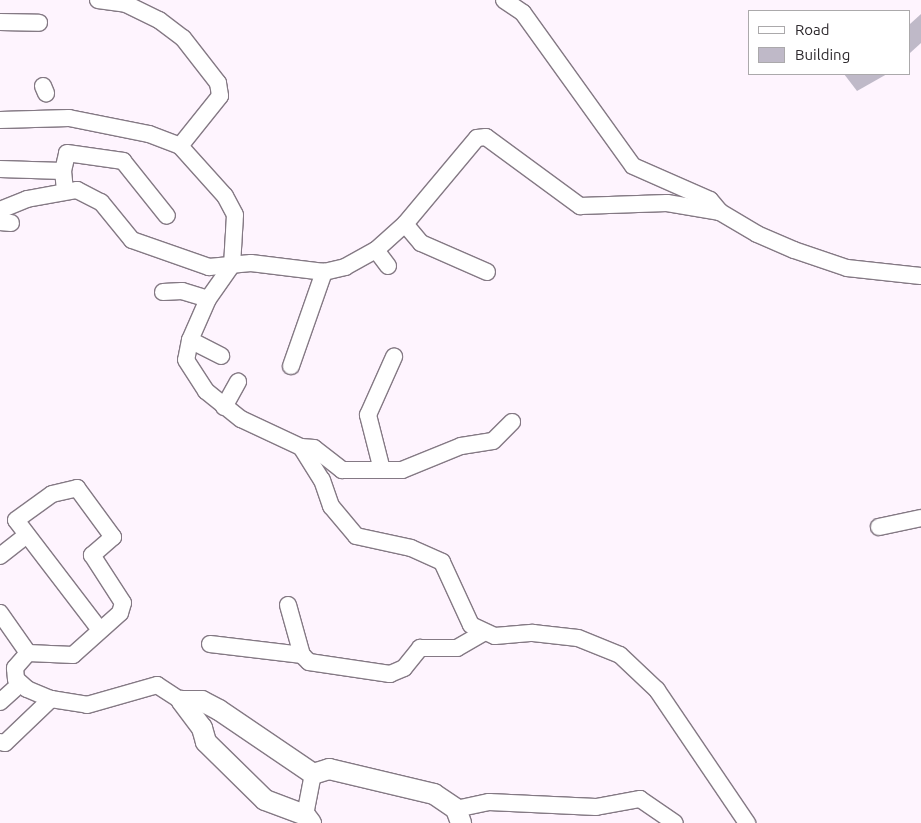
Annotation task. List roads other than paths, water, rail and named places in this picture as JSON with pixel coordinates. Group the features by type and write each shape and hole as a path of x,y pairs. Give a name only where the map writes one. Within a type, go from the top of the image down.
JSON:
{"main road":[{"path":"182,701 202,701 219,710 313,774 328,769 401,784 434,794 459,816"},
{"path":"182,701 202,728 206,742 265,800 308,819"}],"street":[{"path":"98,0 126,4 159,20 183,38 218,83 220,96 180,146"},
{"path":"504,0 523,13 633,166 710,200 720,212 757,234 847,268 921,276"},
{"path":"0,22 39,23"},
{"path":"0,120 69,118 149,134 180,146 226,196 235,216"},
{"path":"0,210 66,190 90,194 132,240 209,267 251,263 324,272 345,267 376,250 405,224 477,138 486,137 580,206 667,203 720,212"},
{"path":"66,190 62,171 67,154 71,152 123,161 167,216"},
{"path":"0,169 62,171"},
{"path":"240,199 235,216 232,266 208,299 190,340 186,360 193,374 224,407 301,446 314,448 342,470 402,470 461,446 493,441 512,422"},
{"path":"405,224 421,243 487,272"},
{"path":"376,250 388,266"},
{"path":"291,366 324,272"},
{"path":"163,292 182,291 208,299"},
{"path":"190,340 221,356"},
{"path":"382,470 368,415 394,356"},
{"path":"224,407 238,382"},
{"path":"301,446 342,524 356,536 411,548 442,562 471,625 483,633 578,638 620,655 657,690 747,823"},
{"path":"100,630 16,520 52,494 77,488 113,537 92,555 123,603 120,613 100,630 65,658 44,651 28,653 15,668 20,684 51,699 95,704 157,685 182,701"},
{"path":"879,527 921,518"},
{"path":"0,556 27,535"},
{"path":"288,605 302,655 309,662 390,674 404,668 420,648 458,648 483,633"},
{"path":"0,613 28,653"},
{"path":"210,644 302,655"},
{"path":"0,702 20,684"},
{"path":"0,742 5,743 51,699"},
{"path":"308,819 313,774"},
{"path":"459,816 489,802 596,808 640,800 675,823"}]}
